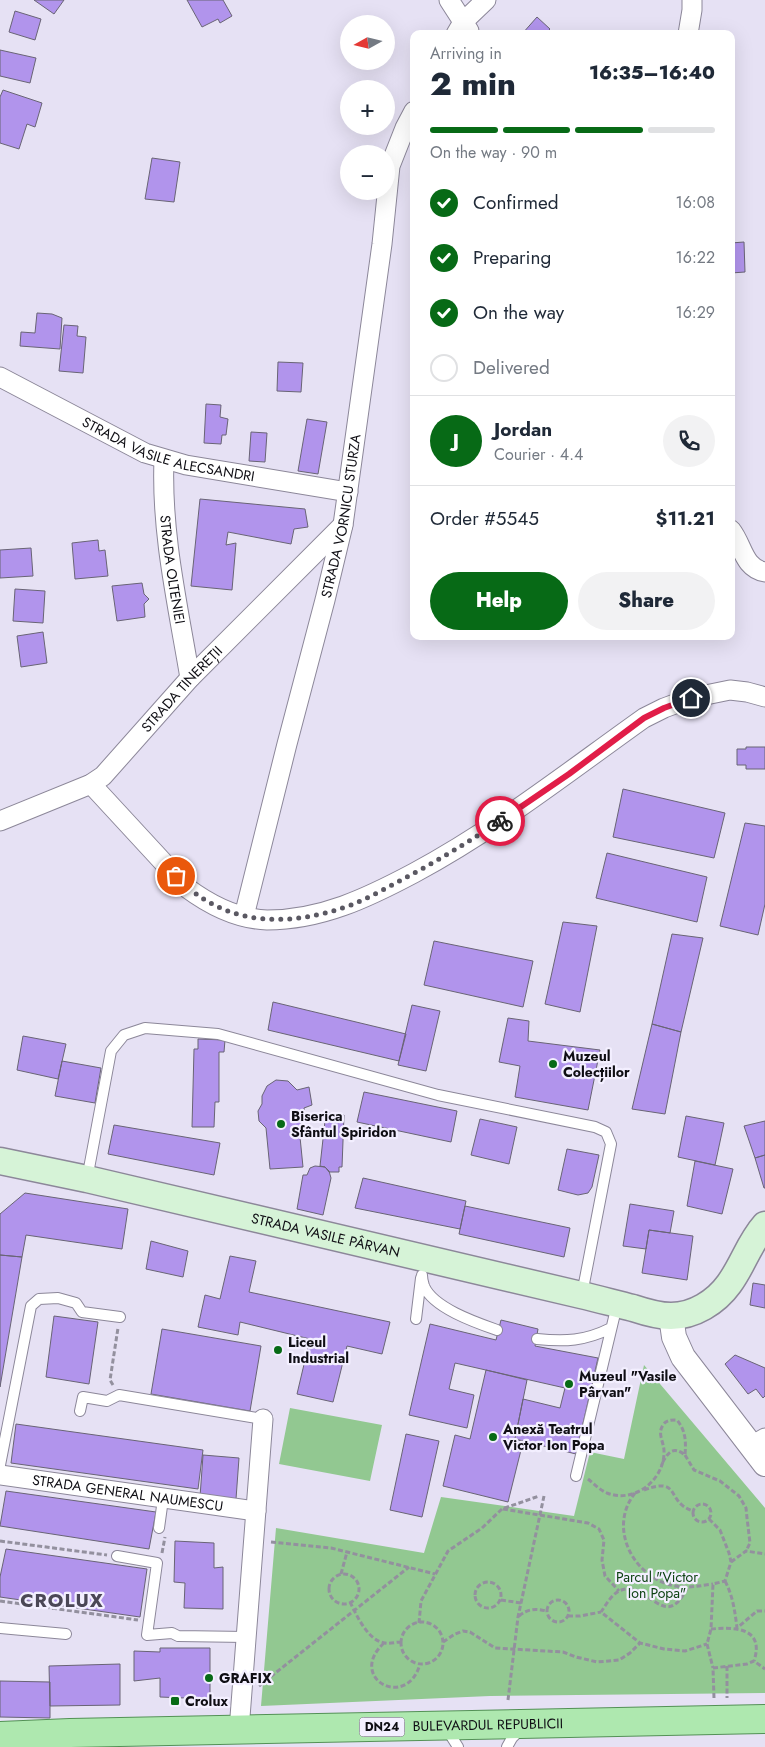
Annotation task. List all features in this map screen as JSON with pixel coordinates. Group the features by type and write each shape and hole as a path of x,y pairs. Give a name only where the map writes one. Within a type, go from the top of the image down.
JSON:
{"main road":[{"name":"STRADA VASILE PÂRVAN","path":"0,1161 87,1179 423,1266 582,1295 614,1316 661,1315"},
{"path":"661,1315 690,1314 719,1296 730,1283 758,1233 765,1225"},
{"name":"BULEVARDUL REPUBLICII","path":"0,1736 70,1733 255,1736 451,1736 526,1724 765,1719"}],"street":[{"path":"448,0 463,30 486,0"},
{"path":"689,30 692,0"},
{"name":"STRADA VORNICU STURZA","path":"244,916 343,525 364,362 382,244 390,166 410,118"},
{"name":"STRADA VASILE ALECSANDRI","path":"0,377 122,442 164,460 348,492"},
{"name":"STRADA OLTENIEI","path":"164,460 163,493 166,535 190,678"},
{"name":"STRADA TINEREȚII","path":"0,821 91,784 103,776 114,766 190,678 343,525"},
{"path":"735,538 744,556 758,571 765,572"},
{"path":"91,784 187,888 204,900 244,916 265,920 322,914 351,905 379,892 465,844 530,802 644,718 664,708 691,698 730,690 765,697"},
{"path":"661,1315 683,1357 760,1449"},
{"path":"255,1736 246,1637 263,1419"},
{"name":"STRADA GENERAL NAUMESCU","path":"0,1475 256,1511"}],"lane":[{"path":"87,1179 111,1051 124,1035 145,1028 218,1034 438,1095 595,1127 606,1132 611,1144 582,1295"},
{"path":"416,1319 423,1266"},
{"path":"423,1266 424,1286 439,1303 472,1322 497,1330"},
{"path":"0,1465 31,1306 39,1299 58,1298 76,1303 82,1312 120,1317"},
{"path":"537,1339 578,1340 598,1335 614,1316"},
{"path":"576,1476 614,1316"},
{"path":"80,1411 83,1397 107,1400 119,1395 263,1419"},
{"path":"159,1528 164,1499"},
{"path":"117,1556 157,1563 147,1635 172,1634 178,1636 246,1637"},
{"path":"0,1628 66,1634"},
{"path":"508,1747 512,1738 526,1724"}],"path":[{"path":"119,1395 110,1380 120,1317"},
{"path":"725,1581 687,1588 670,1585 655,1579 641,1569 632,1557 625,1541 624,1522 628,1506 634,1494 645,1488 659,1474 665,1450 661,1441 661,1431 664,1424 670,1420 677,1420 682,1426 686,1443 685,1455 688,1463 694,1470 720,1481 739,1496 746,1508 750,1543 746,1551 731,1562 725,1581 730,1589 737,1628"},
{"path":"662,1465 668,1453 674,1450 685,1455"},
{"path":"576,1476 588,1479 608,1493 622,1496 634,1494 657,1485 666,1486 670,1488 680,1504 686,1509 693,1511"},
{"path":"420,1622 421,1601 448,1551 482,1528 502,1509 538,1496"},
{"path":"508,1700 518,1617 544,1496"},
{"path":"699,1504 708,1506 711,1514 709,1519 704,1522 698,1522 694,1517 693,1511 699,1504"},
{"path":"502,1509 588,1523 599,1529 604,1540 602,1560 605,1576 619,1591"},
{"path":"709,1519 720,1530 731,1562"},
{"path":"157,1563 163,1550 165,1534 159,1528"},
{"path":"0,1541 117,1556"},
{"path":"271,1542 331,1548 436,1574"},
{"path":"746,1551 765,1554"},
{"path":"341,1574 347,1552"},
{"path":"258,1687 410,1567"},
{"path":"341,1574 351,1575 357,1582 357,1596 350,1602 340,1603 330,1593 329,1588 333,1579 341,1574"},
{"path":"492,1582 501,1591 501,1600 499,1604 492,1608 483,1608 475,1598 476,1590 483,1583 492,1582"},
{"path":"713,1584 711,1629 707,1644 713,1668 714,1698"},
{"path":"568,1616 586,1616 601,1612 612,1596 619,1591 636,1589 644,1593 656,1604 665,1607 675,1604 682,1598 687,1588"},
{"path":"501,1600 521,1603"},
{"path":"562,1600 569,1608 568,1616 563,1621 555,1622 549,1618 546,1611 551,1601 562,1600"},
{"path":"0,1601 148,1622"},
{"path":"350,1602 368,1634 384,1643 401,1642"},
{"path":"518,1617 532,1609 546,1611"},
{"path":"737,1628 756,1611 765,1611"},
{"path":"601,1612 640,1643 664,1649 685,1651 707,1644"},
{"path":"420,1622 432,1625 441,1635 443,1642 437,1658 426,1664 420,1664 407,1658 403,1652 401,1642 408,1628 420,1622"},
{"path":"711,1629 737,1628 748,1631 754,1635 758,1653 754,1661 746,1664 713,1668"},
{"path":"443,1642 463,1631 470,1632 495,1648 563,1652 597,1662 619,1660 640,1643"},
{"path":"384,1643 376,1650 371,1659 372,1670 376,1680 386,1686 399,1687 410,1683 417,1674 420,1664"},
{"path":"754,1661 765,1669"},
{"path":"727,1666 727,1698"}],"green space":[{"name":"Parcul \"Victor Ion Popa\"","path":"644,1365 765,1508 765,1693 490,1696 261,1706 276,1528 424,1553 441,1497 574,1516 590,1452 624,1459"},
{"path":"290,1408 382,1425 370,1481 279,1464"}],"building":[{"path":"34,0 64,0 54,14"},
{"path":"187,0 223,0 232,16 220,23 218,19 202,27"},
{"path":"15,11 41,19 35,40 9,32"},
{"path":"537,17 550,29 549,30 526,30"},
{"path":"0,50 36,58 30,83 0,76"},
{"path":"3,90 42,103 35,127 27,124 19,149 0,143 0,97"},
{"path":"152,158 180,162 174,202 145,199"},
{"path":"744,242 745,272 735,273 735,243"},
{"path":"37,313 52,314 62,318 60,349 20,346 21,332 35,333"},
{"path":"64,325 78,326 77,336 86,337 83,373 59,371"},
{"path":"278,362 303,363 301,392 277,391"},
{"path":"206,404 221,405 220,417 228,419 226,435 222,435 221,444 204,443"},
{"path":"307,419 327,422 318,474 298,471"},
{"path":"251,432 267,433 265,462 249,461"},
{"path":"200,499 305,509 308,527 294,529 291,544 228,532 226,545 236,543 232,590 191,586"},
{"path":"98,540 99,551 105,550 108,576 75,579 72,543"},
{"path":"31,548 33,576 0,578 0,550"},
{"path":"142,583 144,594 149,599 144,604 145,617 117,621 112,586"},
{"path":"15,589 45,591 43,623 13,621"},
{"path":"43,632 47,663 21,667 17,636"},
{"path":"746,747 765,747 765,769 746,769 746,765 737,765 737,749 746,749"},
{"path":"623,789 725,813 714,858 613,837"},
{"path":"745,823 765,826 765,904 758,935 720,926"},
{"path":"607,853 707,877 697,922 596,898"},
{"path":"563,922 597,926 580,1012 545,1004"},
{"path":"672,934 703,938 681,1032 652,1024"},
{"path":"434,941 533,961 523,1007 424,985"},
{"path":"273,1002 406,1034 399,1061 268,1030"},
{"path":"412,1005 440,1011 426,1071 398,1065"},
{"name":"Muzeul Colecțiilor","path":"508,1018 529,1021 528,1041 600,1050 588,1110 515,1097 520,1066 499,1062"},
{"path":"652,1024 681,1032 665,1114 632,1109"},
{"path":"23,1036 66,1044 58,1079 17,1070"},
{"path":"198,1039 225,1040 224,1052 219,1052 219,1102 215,1102 214,1127 192,1127 194,1049 198,1049"},
{"path":"62,1061 101,1068 95,1103 55,1096"},
{"name":"Biserica Sfântul Spiridon","path":"276,1080 288,1081 297,1090 309,1087 312,1105 304,1108 305,1116 299,1127 303,1167 270,1169 266,1128 259,1121 258,1111 267,1086"},
{"path":"364,1092 457,1111 451,1142 357,1122"},
{"path":"326,1112 344,1115 342,1167 339,1167 339,1172 329,1172 325,1167 320,1166"},
{"path":"686,1116 724,1123 715,1165 678,1157"},
{"path":"480,1119 517,1127 509,1164 471,1155"},
{"path":"765,1121 765,1155 755,1158 744,1126"},
{"path":"114,1125 220,1143 214,1175 108,1154"},
{"path":"567,1149 599,1155 592,1187 588,1193 578,1195 558,1190"},
{"path":"765,1155 765,1188 764,1188 755,1158"},
{"path":"695,1161 733,1169 722,1214 687,1206"},
{"path":"315,1166 325,1167 329,1171 331,1178 323,1215 297,1209 303,1175 307,1175 310,1168"},
{"path":"363,1178 466,1201 460,1229 355,1208"},
{"path":"25,1193 128,1209 122,1249 26,1235 22,1257 0,1255 0,1214"},
{"path":"630,1204 674,1211 670,1233 649,1230 646,1249 623,1246"},
{"path":"465,1206 570,1228 564,1257 459,1234"},
{"path":"649,1230 693,1236 687,1280 642,1273"},
{"path":"151,1241 188,1251 183,1277 146,1269"},
{"path":"0,1255 22,1257 0,1387"},
{"path":"230,1256 256,1261 249,1292 390,1322 382,1354 347,1346 333,1402 297,1394 310,1339 240,1322 238,1335 198,1327 205,1295 220,1299"},
{"path":"753,1283 765,1285 765,1308 750,1305"},
{"path":"54,1316 98,1322 89,1384 46,1377"},
{"name":"Muzeul \"Vasile Pârvan\"","path":"501,1320 538,1329 535,1346 598,1358 576,1454 515,1439 523,1399 560,1408 565,1388 455,1363 449,1389 474,1395 467,1428 409,1415 430,1324 496,1340"},
{"path":"162,1329 261,1346 250,1411 151,1394"},
{"path":"735,1355 765,1368 765,1396 763,1398 756,1389 748,1394 725,1364"},
{"name":"Anexă Teatrul Victor Ion Popa","path":"486,1370 527,1380 515,1439 523,1442 508,1502 443,1486 455,1435 470,1439"},
{"path":"16,1424 203,1450 198,1489 11,1463"},
{"path":"406,1434 439,1441 422,1517 390,1510"},
{"path":"203,1455 239,1458 236,1499 200,1497"},
{"path":"6,1491 156,1512 149,1549 0,1526"},
{"path":"175,1541 214,1543 214,1568 223,1567 223,1609 184,1608 185,1583 174,1582"},
{"path":"6,1549 147,1569 140,1617 0,1597 0,1577"},
{"path":"160,1648 210,1648 210,1699 160,1697 160,1678 134,1681 134,1651 160,1652"},
{"path":"120,1664 120,1705 50,1706 49,1666"},
{"path":"0,1681 50,1682 50,1718 0,1717"}],"way so far":[{"path":"176,876 187,888 204,900 244,916 265,920 322,914 351,905 379,892 426,867 500,821"}],"place":[{"name":"Muzeul Colecțiilor","path":"553,1064"},
{"name":"Biserica Sfântul Spiridon","path":"281,1124"},
{"name":"Liceul Industrial","path":"278,1350"},
{"name":"Muzeul \"Vasile Pârvan\"","path":"569,1384"},
{"name":"Anexă Teatrul Victor Ion Popa","path":"493,1437"},
{"name":"GRAFIX","path":"209,1678"},
{"name":"Crolux","path":"175,1701"}],"district":[{"name":"CROLUX","path":"62,1600"}],"route":[{"path":"500,821 530,802 644,718 691,698"}]}
